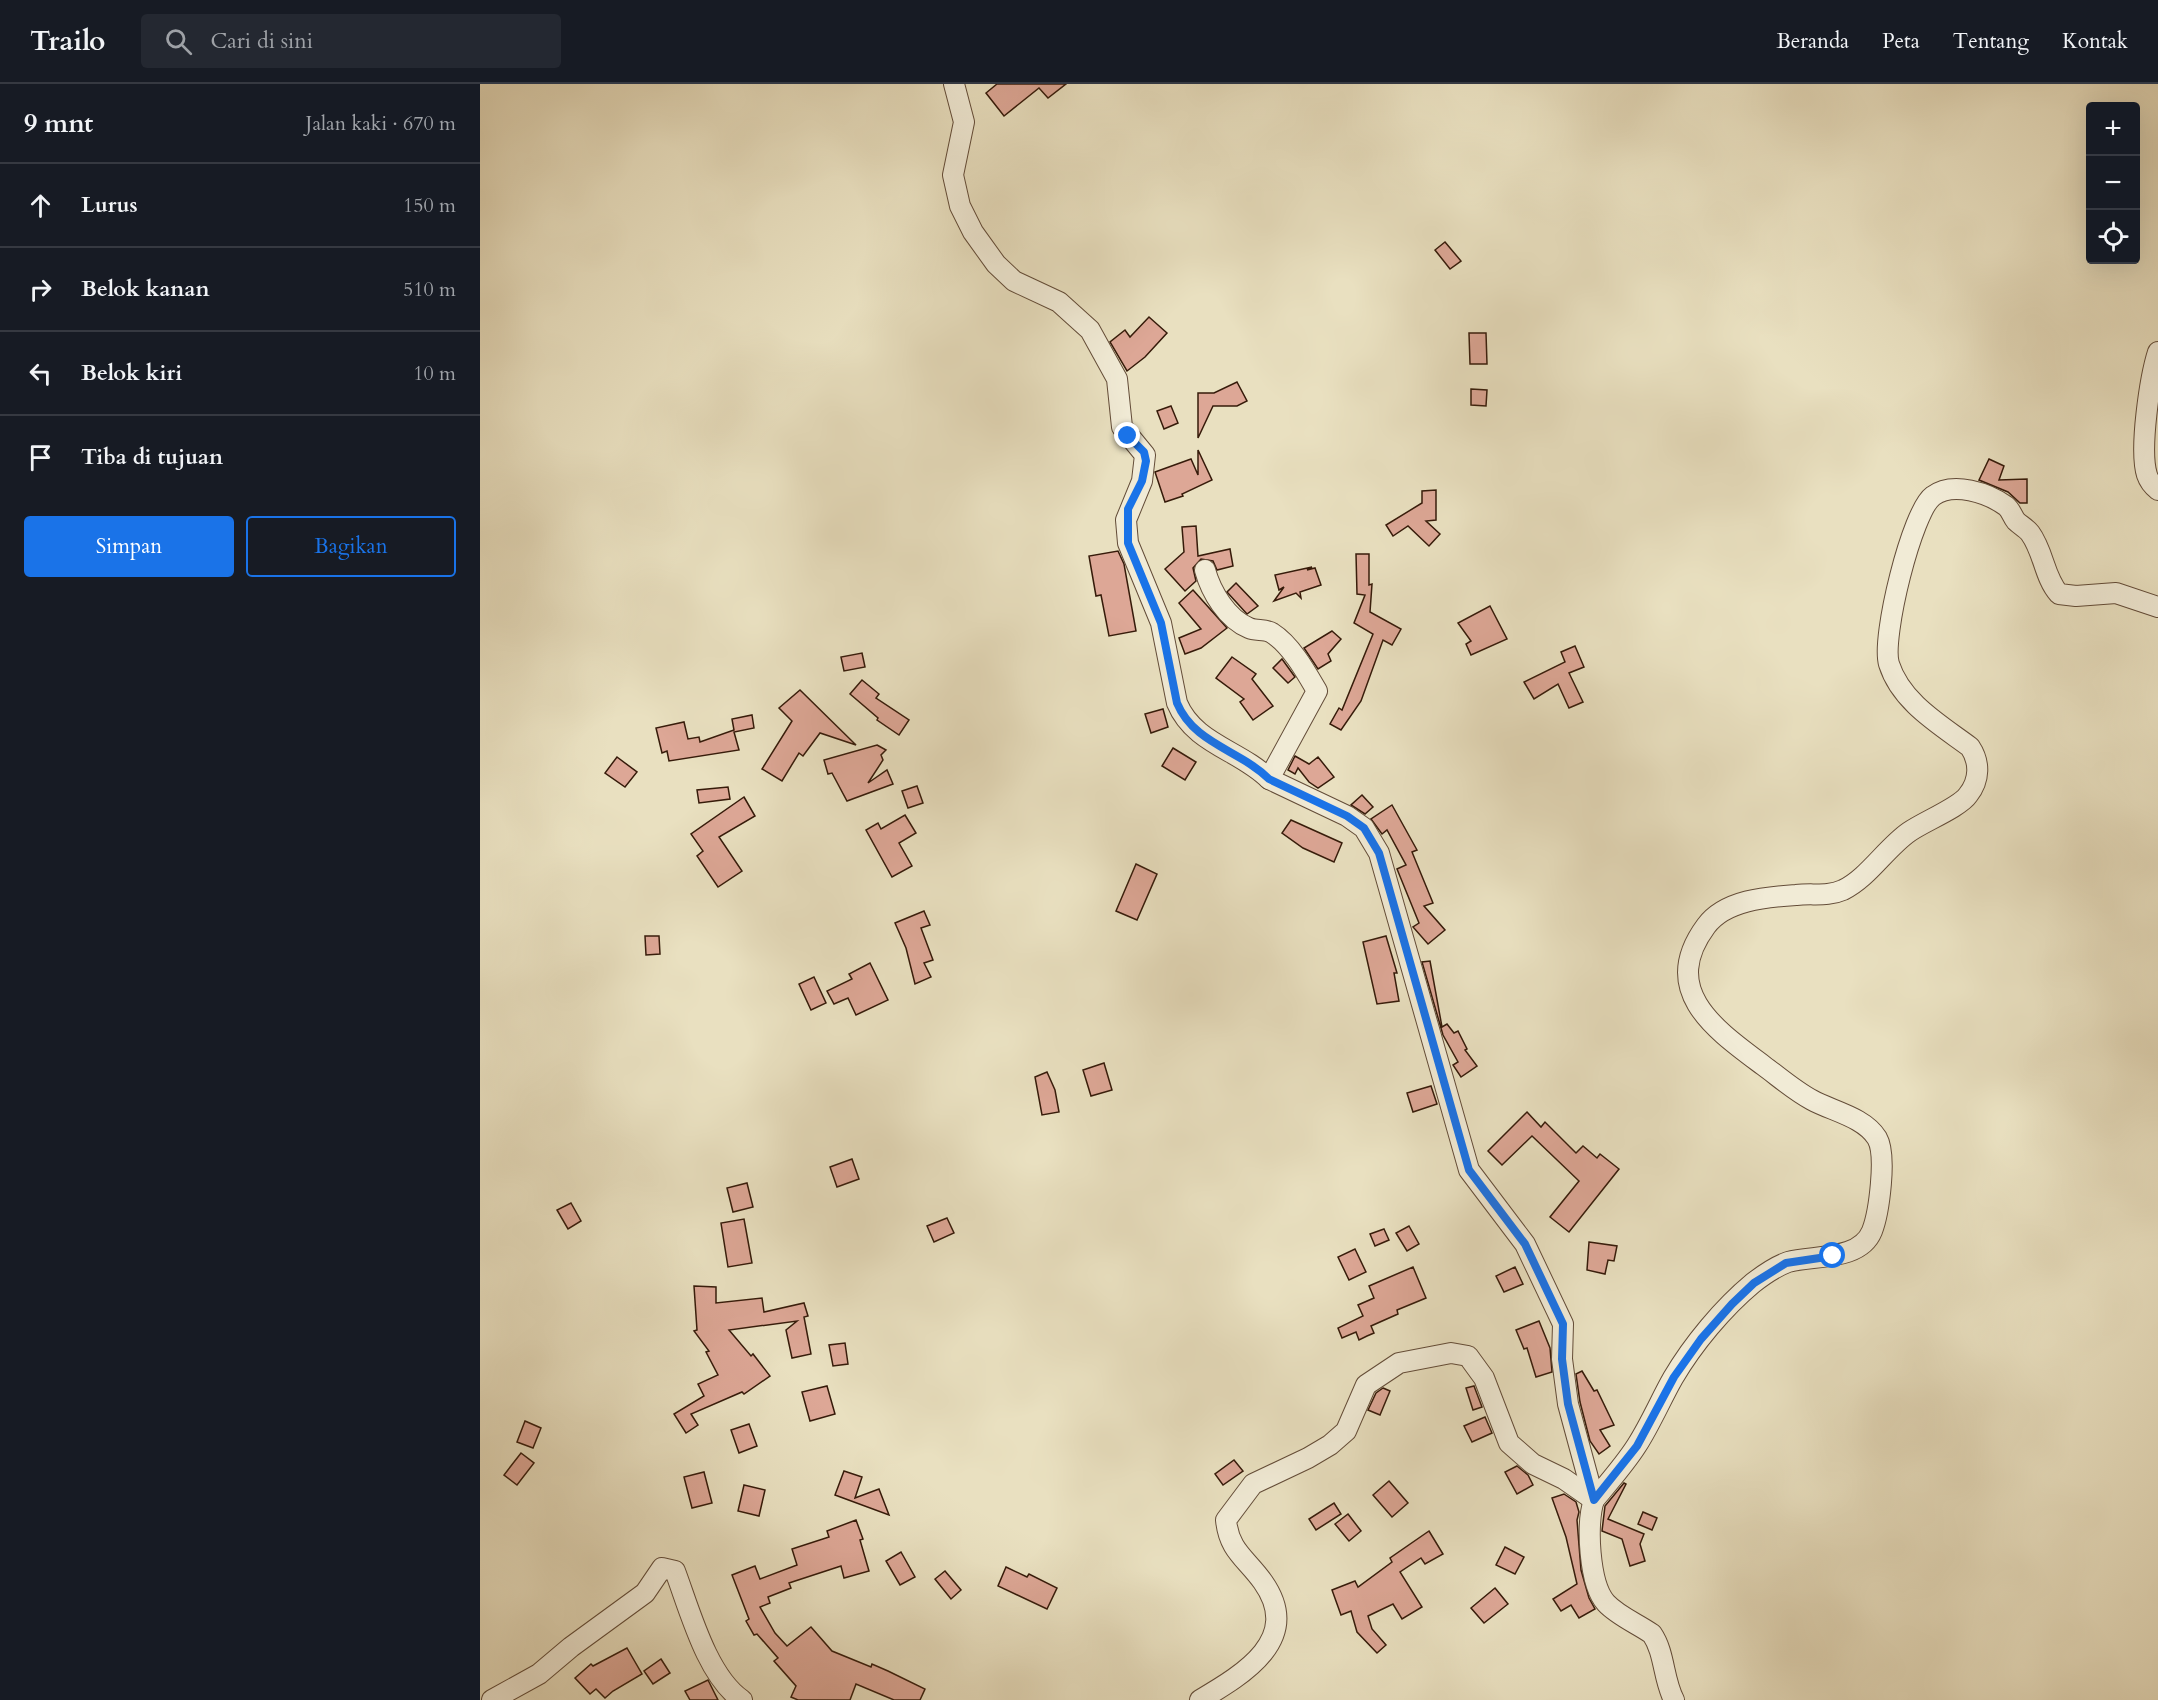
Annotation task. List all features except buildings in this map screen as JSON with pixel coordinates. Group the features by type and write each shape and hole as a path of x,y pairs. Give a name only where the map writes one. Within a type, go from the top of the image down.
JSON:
{"street":[{"path":"954,84 964,122 953,175 960,206 973,232 996,264 1014,281 1059,302 1090,330 1117,379 1122,427 1145,455 1142,481 1128,509 1128,543 1161,623 1177,703 1182,715 1206,739 1260,770 1269,779 1356,822 1364,828 1379,853 1469,1170 1525,1244 1563,1324 1562,1359 1568,1404 1594,1500"},
{"path":"2158,352 2149,396 2145,459 2147,475 2158,490"},
{"path":"1674,1700 1668,1688 1657,1641 1652,1634 1605,1602 1599,1590 1589,1543 1590,1511 1594,1500 1637,1446 1674,1377 1701,1339 1754,1283 1786,1263 1852,1250 1864,1243 1872,1232 1879,1203 1881,1154 1877,1138 1844,1113 1812,1100 1793,1088 1716,1028 1694,999 1688,979 1688,958 1713,918 1746,900 1798,894 1813,896 1845,889 1911,830 1967,798 1975,784 1978,768 1976,756 1970,747 1915,705 1895,679 1888,662 1892,607 1924,508 1931,497 1942,491 1976,491 2008,507 2015,520 2030,533 2047,567 2050,584 2059,594 2076,596 2116,593 2158,607"},
{"path":"1205,570 1209,585 1224,608 1249,628 1271,632 1298,662 1317,692 1269,779"},
{"path":"1200,1700 1253,1664 1274,1638 1275,1601 1262,1580 1242,1559 1228,1537 1226,1520 1253,1484 1308,1458 1346,1431 1366,1385 1399,1363 1451,1353 1468,1356 1484,1378 1509,1443 1533,1464 1564,1479 1594,1500"},
{"path":"492,1700 539,1674 586,1635 645,1593 662,1568 675,1571 719,1677 731,1692 742,1700"}],"route":[{"path":"1128,436 1144,452 1146,461 1142,481 1128,509 1126,520 1128,543 1161,623 1168,646 1177,703 1182,715 1206,739 1260,770 1269,779 1347,816 1364,828 1379,853 1409,951 1422,1005 1442,1065 1469,1170 1525,1244 1532,1263 1563,1324 1562,1359 1568,1404 1594,1500 1637,1446 1674,1377 1701,1339 1732,1304 1754,1283 1786,1263 1833,1256"}]}
